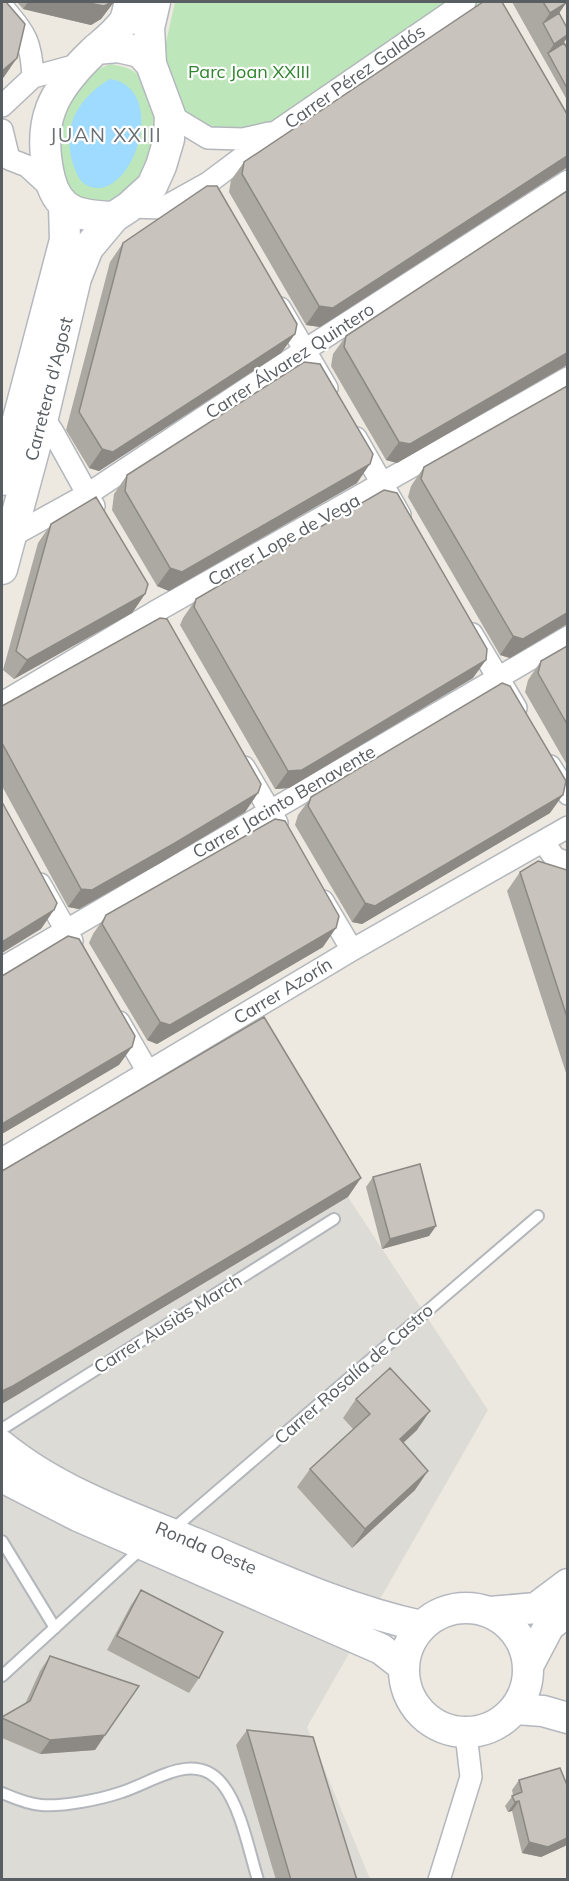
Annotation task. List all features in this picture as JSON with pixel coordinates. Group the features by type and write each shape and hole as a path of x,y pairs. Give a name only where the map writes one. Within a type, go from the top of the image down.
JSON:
{"main road":[{"path":"130,2 124,22 88,56 57,93 49,111 45,137 46,164 59,198 85,216 122,212 152,186 161,166 169,139 170,115 151,64 149,28 155,2"},
{"path":"88,56 118,47 140,52 151,64"},
{"name":"Carretera d'Agost","path":"2,480 65,240 59,198"},
{"name":"Carretera d'Agost","path":"2,569 43,417 76,278 88,248 122,212"},
{"name":"Ronda Oeste","path":"2,1446 39,1473 98,1502 156,1539 381,1649 403,1666"},
{"name":"Ronda Oeste","path":"2,1477 78,1516 156,1539 382,1618 421,1626"},
{"path":"567,1584 536,1608 490,1612 462,1607 438,1613 421,1626 405,1653 403,1666 404,1684 418,1712 435,1726 466,1734 495,1727 516,1709 528,1672 549,1626 567,1611"},
{"path":"490,1612 518,1635 528,1672 567,1713"},
{"path":"516,1709 543,1711 567,1718"}],"street":[{"name":"Carrer Pérez Galdós","path":"122,212 163,208 208,183 276,132 465,2"},
{"path":"2,6 25,34 32,53 33,78"},
{"path":"59,198 27,166 5,158 2,128 4,104 33,78 88,56"},
{"name":"Carrer Pérez Galdós","path":"170,115 208,138 243,139 276,132"},
{"name":"Carrer Álvarez Quintero","path":"10,537 87,494 567,181"},
{"path":"208,183 219,203"},
{"path":"271,291 335,402"},
{"name":"Carrer Lope de Vega","path":"2,704 149,606 382,484 567,378"},
{"path":"43,417 105,525"},
{"path":"346,422 412,535"},
{"path":"149,606 165,633"},
{"path":"461,616 527,726"},
{"name":"Carrer Jacinto Benavente","path":"2,968 567,637"},
{"path":"538,745 567,794"},
{"path":"235,751 287,841"},
{"name":"Carrer Azorín","path":"2,1159 352,950 567,827"},
{"path":"543,842 555,858 567,863"},
{"path":"31,868 83,960"},
{"path":"311,880 352,950"},
{"path":"111,1009 148,1072"},
{"path":"439,1880 471,1777 466,1734"}],"lane":[{"name":"Carrer Rosalía de Castro","path":"2,1676 156,1539 538,1216"},
{"name":"Carrer Ausiàs March","path":"2,1429 334,1219"},
{"path":"2,1540 55,1628"},
{"path":"2,1793 33,1804 63,1803 122,1792 163,1774 200,1769 214,1775 224,1786 235,1807 258,1880"}],"shaded area":[{"path":"249,1025 348,1197 488,1410 307,1727 370,1879 2,1880 2,1159 150,1082"}],"green space":[{"name":"Parc Joan XXIII","path":"175,2 482,2 251,156 184,116 163,56"},
{"path":"111,64 133,71 142,79 150,93 155,111 156,136 154,149 148,162 138,180 127,193 114,200 94,201 77,195 66,181 59,147 60,129 64,112 82,82 95,71"}],"water":[{"path":"110,79 128,87 138,102 141,122 138,143 130,163 119,179 104,187 88,186 80,179 73,164 70,150 71,126 75,115 89,95"}],"building":[{"path":"2,2 6,2 25,24 17,58 2,71"},
{"path":"84,2 112,2 104,6"},
{"path":"483,2 502,2 567,114 567,156 333,308 319,306 242,174 244,162"},
{"path":"543,2 565,2 566,3 550,13"},
{"path":"559,13 567,28 567,35 554,44 543,23"},
{"path":"564,43 567,48 567,88 548,53"},
{"path":"207,186 217,186 297,324 295,334 113,452 102,449 79,412 123,243"},
{"path":"567,191 567,353 410,444 399,442 344,347 346,336"},
{"path":"304,362 320,364 373,454 370,464 182,572 170,568 125,491 127,475"},
{"path":"567,386 567,613 523,639 513,636 421,479 424,467"},
{"path":"384,490 397,493 487,649 486,660 302,770 288,771 194,607 196,599"},
{"path":"96,497 148,584 145,594 27,660 16,651 51,524"},
{"path":"160,618 167,619 261,784 258,793 175,843 92,890 81,889 2,743 2,706"},
{"path":"567,646 567,724 538,673 541,661"},
{"path":"502,683 510,686 566,781 563,795 375,906 365,903 308,806 311,797"},
{"path":"2,802 57,903 54,910 2,942"},
{"path":"275,819 285,821 339,916 336,928 170,1025 160,1022 102,924 106,915"},
{"path":"538,861 567,870 567,1017 520,872"},
{"path":"68,936 79,939 135,1036 132,1047 2,1124 2,976"},
{"path":"264,1017 361,1178 2,1391 2,1171"},
{"path":"420,1164 436,1226 390,1239 373,1177"},
{"path":"390,1368 430,1411 400,1439 428,1471 365,1529 310,1469 370,1414 356,1399"},
{"path":"141,1590 223,1632 199,1678 117,1636"},
{"path":"50,1656 139,1686 105,1735 50,1740 2,1718 30,1701"},
{"path":"247,1730 313,1737 357,1880 291,1880"},
{"path":"560,1768 567,1785 567,1838 548,1847 529,1842 519,1801 515,1802 512,1796 522,1792 519,1780"}],"district":[{"name":"JUAN XXIII","path":"106,135"}]}
